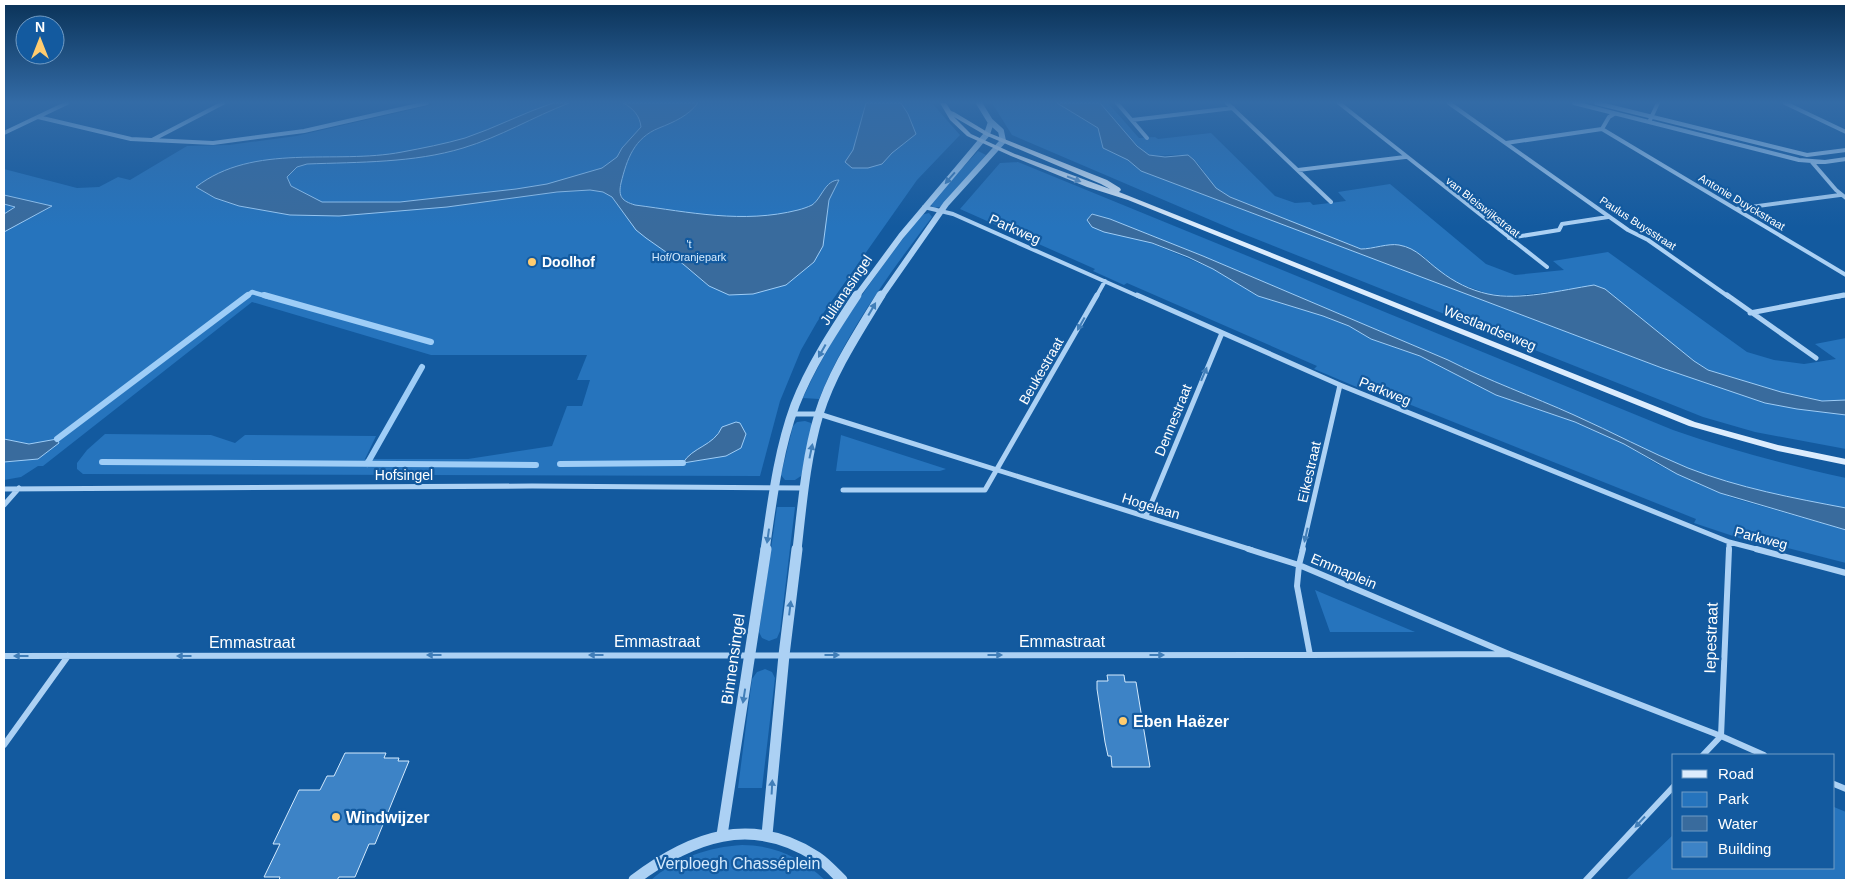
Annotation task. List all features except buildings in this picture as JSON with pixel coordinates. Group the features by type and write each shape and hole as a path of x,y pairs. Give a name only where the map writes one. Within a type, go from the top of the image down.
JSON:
{"main road":[{"name":"Westlandseweg","path":"988,144 1090,185 1131,198 1692,424 1778,448 1846,462"},
{"name":"Westlandseweg","path":"1011,144 1104,182 1131,198"}],"street":[{"name":"Julianasingel","path":"775,488 785,441 804,384 834,330 873,273 924,207 978,144"},
{"path":"767,835 784,655 804,488 819,414 833,380 872,308 914,245 940,211 1000,144"},
{"path":"1271,144 1331,202"},
{"name":"van Bleiswijkstraat","path":"1390,144 1547,267"},
{"name":"Paulus Buysstraat","path":"1508,144 1608,217 1693,271 1816,358"},
{"name":"Antonie Duyckstraat","path":"1626,144 1846,275"},
{"path":"1737,144 1812,161 1846,159"},
{"path":"1763,144 1807,155 1846,150"},
{"path":"1807,155 1820,167 1840,194 1846,198"},
{"path":"1298,170 1406,157"},
{"path":"1735,209 1840,194"},
{"name":"Parkweg","path":"924,207 953,214 1340,385 1729,542 1846,573"},
{"path":"1510,238 1559,230 1562,224 1608,217"},
{"name":"Beukestraat","path":"997,471 1105,281"},
{"path":"1750,313 1846,295"},
{"name":"Dennestraat","path":"1146,516 1222,333"},
{"name":"Eikestraat","path":"1299,565 1340,385"},
{"name":"Hogelaan","path":"793,414 819,414 1299,565"},
{"path":"843,490 985,490 997,471"},
{"name":"Hofsingel","path":"4,489 532,486 804,488"},
{"path":"4,505 19,488"},
{"name":"Binnensingel","path":"722,835 775,488"},
{"name":"Iepestraat","path":"1721,736 1729,542"},
{"name":"Emmaplein","path":"1509,654 1310,655 1297,586 1299,565 1509,654 1721,736 1762,754"},
{"name":"Emmastraat","path":"4,656 1310,655"},
{"path":"4,745 68,656"},
{"path":"1704,754 1721,736"},
{"path":"1586,880 1672,788"},
{"path":"634,880 661,858 695,842 722,835 744,833 767,835 782,839 810,851 842,880"}],"green space":[{"name":"'t Hof/Oranjepark","path":"951,144 917,180 817,322 801,350 780,401 760,476 83,474 77,469 77,463 87,450 105,434 211,435 235,443 245,435 376,436 365,459 468,459 552,446 567,406 582,406 590,380 577,380 587,355 431,355 252,302 43,466 38,466 21,477 4,480 4,169 77,188 99,187 118,177 130,180 187,146"},
{"path":"1034,144 1102,144 1103,148 1129,160 1141,171 1662,368 1765,403 1846,415 1846,449 1755,432 1703,417 1241,233"},
{"path":"1136,144 1222,144 1275,196 1295,203 1310,202 1313,205 1346,201 1338,192 1390,184 1486,264 1515,275 1564,270 1553,261 1608,252 1747,352 1774,360 1804,364 1836,359 1815,344 1846,338 1846,400 1822,401 1781,392 1708,370 1694,361 1550,292 1510,296 1489,294 1457,283 1438,270 1422,255 1396,244 1362,249 1246,205 1227,196 1216,188 1199,164 1192,158 1183,155 1151,155"},
{"path":"978,151 986,155 944,206 934,208 931,202"},
{"path":"1018,162 1673,430 1759,457 1846,478 1846,508 1766,492 1707,475 1673,462 1574,415 1448,360 1203,256 1110,219 1092,214 1144,240 1213,269 1258,296 1349,326 1371,339 1420,356 1496,395 1575,422 1624,444 1657,464 1699,484 1733,498 1846,530 1846,563 1772,544 1763,546 1694,523 1696,519 1361,385 1359,388 1314,369 1317,366 1127,283 1124,285 1093,271 1095,269 960,209 1000,163"},
{"path":"929,213 932,217 884,282 855,327 819,399 803,398 828,349 857,303 921,215"},
{"path":"805,421 811,423 812,427 801,476 795,480 785,480 781,475 793,426 797,422"},
{"path":"841,435 946,469 940,471 836,471"},
{"path":"777,507 795,507 780,631 777,638 769,641 762,638 759,632"},
{"path":"1315,590 1415,632 1330,632"},
{"path":"765,669 772,672 775,678 762,788 738,788 752,679 757,672"},
{"path":"1835,807 1846,812 1846,880 1626,880 1672,836 1672,869 1835,869"},
{"name":"Verploegh Chasséplein","path":"742,845 766,847 787,854 807,865 825,880 651,880 671,866 694,855 717,848"}],"water":[{"path":"440,144 473,144 425,157 307,164 297,167 287,177 291,186 322,202 400,202 547,184 602,168 617,157 625,144 637,144 623,174 620,188 624,200 635,205 676,211 736,216 777,214 810,206 830,183 839,180 829,200 823,246 814,262 786,285 753,294 729,295 709,286 683,264 636,230 612,197 603,192 590,190 557,192 447,207 339,216 290,215 239,206 215,198 196,187 219,173 243,164 269,160 350,157 402,152"},
{"path":"855,144 903,144 882,164 868,168 852,168 845,162"},
{"path":"1102,144 1135,144 1149,155 1165,157 1188,155 1216,188 1230,197 1361,249 1399,245 1411,249 1451,279 1488,294 1527,296 1594,285 1605,289 1694,361 1708,370 1781,392 1822,401 1846,400 1846,415 1765,403 1662,368 1141,171 1128,160 1103,148"},
{"path":"4,195 52,206 4,232 4,214 15,207 4,204"},
{"path":"1092,214 1110,219 1203,256 1448,360 1574,415 1688,468 1746,487 1846,508 1846,530 1720,493 1677,474 1624,444 1575,422 1496,395 1420,356 1371,339 1349,326 1258,296 1213,269 1188,257 1152,243 1104,232 1092,227 1087,220"},
{"path":"736,422 740,423 746,434 741,448 726,456 683,463 692,453 709,443 722,427"},
{"path":"4,439 29,444 57,439 59,443 38,459 4,462"}],"waterway":[{"path":"246,297 252,292 269,297"},
{"path":"57,439 248,295"},
{"path":"264,295 431,342"},
{"path":"367,464 422,367"},
{"path":"102,462 367,464"},
{"path":"560,464 683,463"},
{"path":"367,464 536,465"}],"place":[{"name":"Doolhof","path":"532,262"},
{"name":"Eben Haëzer","path":"1123,721"},
{"name":"Windwijzer","path":"336,817"}]}
